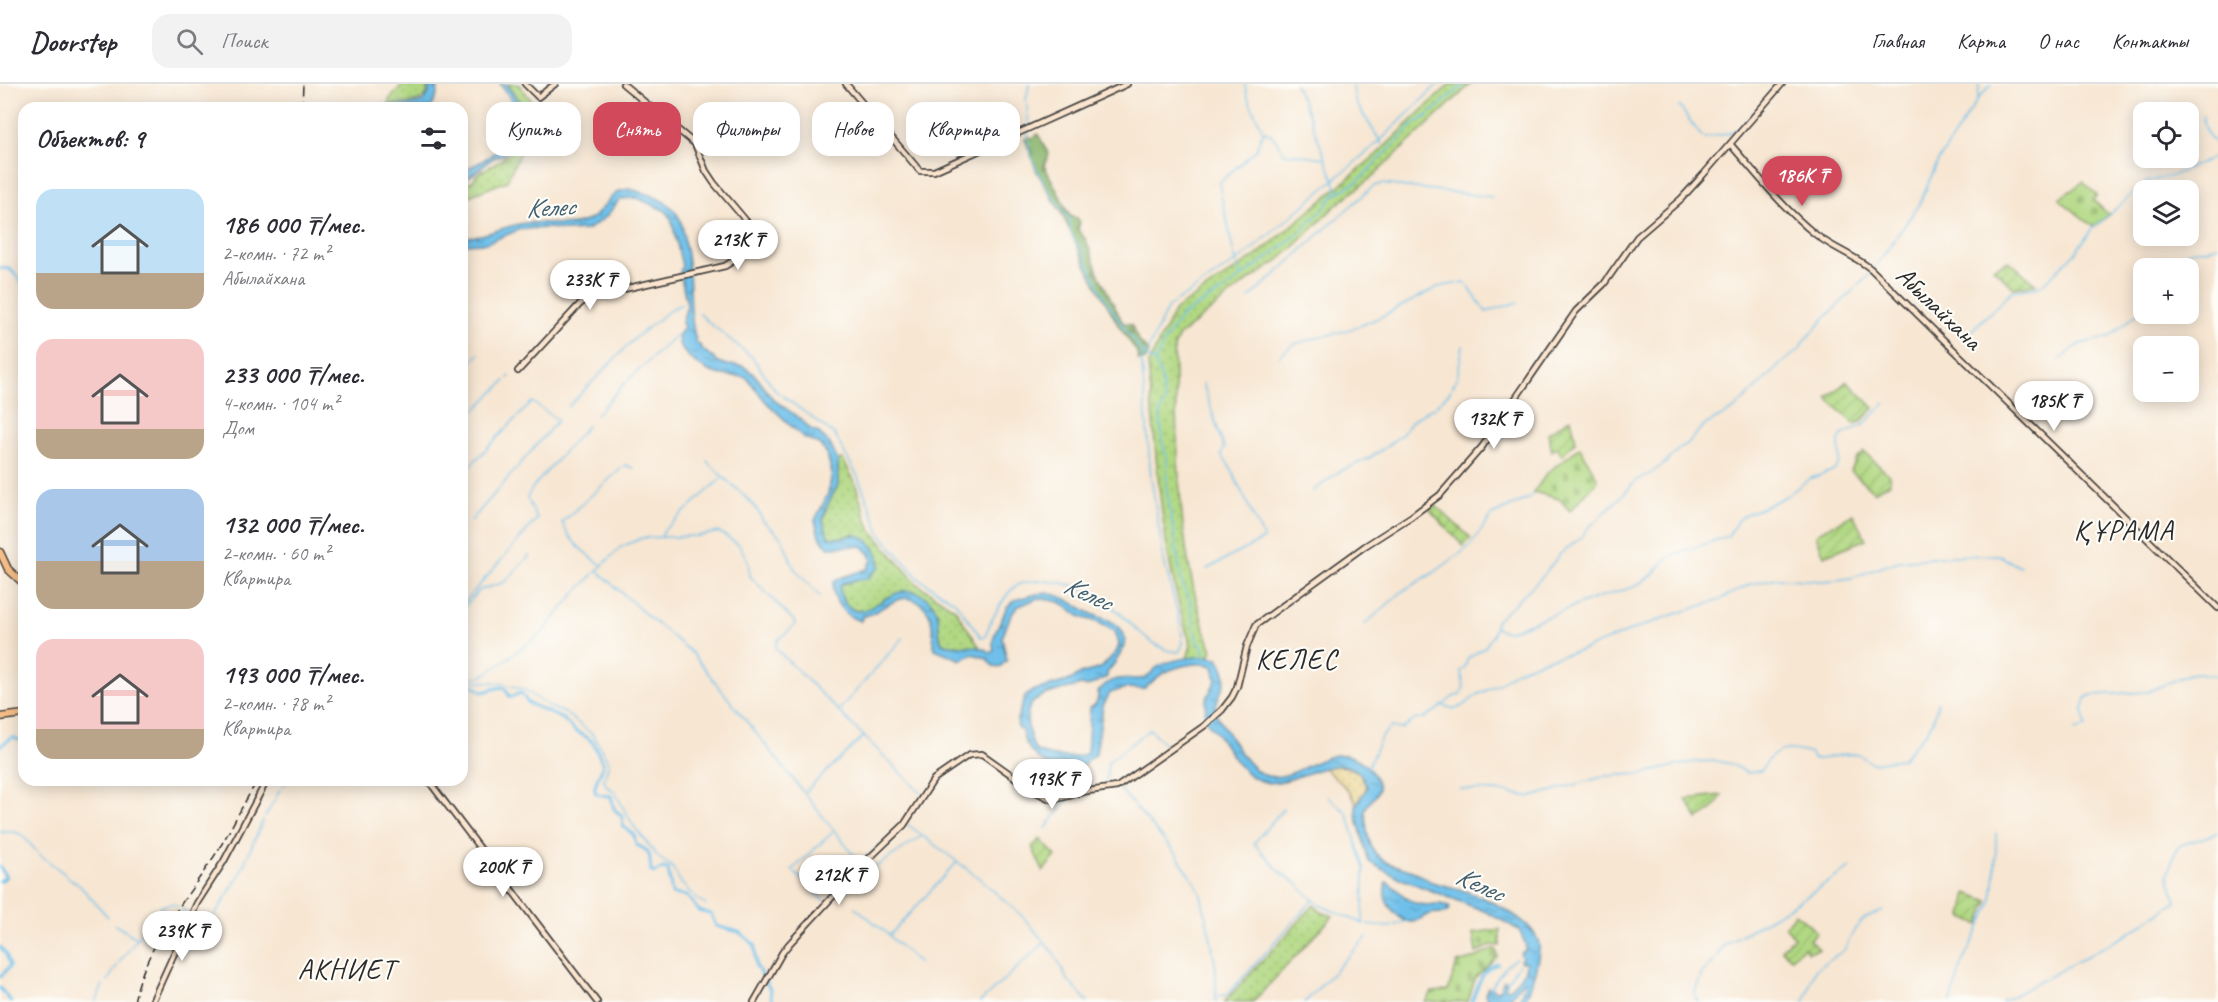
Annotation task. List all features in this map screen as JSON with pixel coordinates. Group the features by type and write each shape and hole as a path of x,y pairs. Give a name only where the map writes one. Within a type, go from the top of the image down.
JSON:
{"main road":[{"path":"525,84 538,97 555,84"},
{"path":"518,371 580,304 590,297 725,266 733,261 758,234 714,183 706,171 695,144 623,84"},
{"path":"846,84 920,171 934,171 1127,84"},
{"path":"754,1002 789,944 859,868 905,824 934,779 969,755 982,754 988,757 1034,791 1055,799 1117,787 1204,726 1222,710 1237,687 1247,646 1256,625 1440,495 1482,447 1576,311 1604,284 1637,237 1681,199 1731,145 1782,84"},
{"name":"Абылайхана","path":"1731,145 1781,203 1828,244 1862,262 1872,271 2218,608"},
{"path":"0,552 12,575 18,580"},
{"path":"0,717 18,715"},
{"path":"152,1002 192,914 225,861 264,786"},
{"path":"433,786 597,1002"}],"green space":[{"path":"403,84 427,84 427,94 415,102 389,102"},
{"path":"508,84 519,84 531,102 520,102"},
{"path":"1450,84 1471,84 1371,178 1334,207 1294,247 1179,336 1174,347 1178,462 1185,539 1200,614 1212,650 1209,656 1187,659 1191,645 1172,576 1166,542 1157,471 1148,364 1175,310 1257,255 1376,155"},
{"path":"1038,134 1049,155 1044,165 1070,216 1077,218 1080,222 1078,230 1086,240 1100,277 1123,323 1131,324 1139,341 1149,352 1145,360 1138,360 1137,352 1119,326 1094,281 1061,212 1037,172 1025,139 1033,138"},
{"path":"505,156 518,156 507,181 468,197 468,182 473,181 477,174"},
{"path":"2083,182 2097,195 2093,200 2109,215 2094,227 2059,199"},
{"path":"2009,261 2036,284 2014,288 1993,268"},
{"path":"1847,381 1874,408 1860,422 1854,424 1827,398"},
{"path":"1571,418 1576,441 1562,455 1556,448 1552,451 1548,433"},
{"path":"1580,447 1598,480 1570,511 1559,499 1534,492 1547,473"},
{"path":"1864,452 1889,475 1890,483 1874,492 1851,471 1856,460"},
{"path":"842,458 854,480 870,529 917,584 955,609 981,649 942,643 935,610 928,600 919,594 903,592 896,594 860,611 850,608 843,600 840,585 865,577 879,568 880,561 854,534 833,539 828,537 823,520 827,506 838,485 838,461"},
{"path":"1435,505 1471,538 1463,546 1429,509"},
{"path":"1853,514 1866,539 1824,556 1816,535"},
{"path":"1722,795 1718,803 1706,815 1698,819 1686,799"},
{"path":"1040,839 1056,856 1043,871 1032,847"},
{"path":"1967,893 1988,901 1979,925 1962,916"},
{"path":"1314,905 1321,912 1333,916 1253,1002 1224,1002"},
{"path":"1795,913 1817,932 1809,940 1819,949 1808,952 1804,947 1791,958 1781,949 1794,937 1785,926"},
{"path":"1500,929 1500,946 1491,945 1476,953 1473,933"},
{"path":"1496,949 1498,957 1475,979 1468,1002 1425,1002 1432,992 1448,991 1457,963 1475,958"}],"sand":[{"path":"1337,766 1356,771 1365,783 1367,788 1356,805 1348,790 1324,768"}],"water":[{"path":"429,84 438,84 434,102 422,102 429,93"},
{"path":"500,84 506,84 519,102 511,102"},
{"path":"489,156 498,156 468,178 468,167"},
{"name":"Келес","path":"629,189 660,199 678,215 683,227 689,269 692,320 697,344 718,362 743,366 755,375 773,399 802,420 810,429 819,433 830,444 838,461 838,485 827,506 823,520 828,537 860,536 872,545 879,562 879,568 871,574 870,578 840,585 841,596 846,605 855,610 865,610 896,593 912,591 934,605 942,643 980,648 991,653 994,650 994,634 1007,607 1016,600 1036,594 1061,596 1114,623 1121,629 1125,641 1107,677 1087,687 1082,685 1042,696 1029,709 1027,719 1035,750 1053,756 1069,757 1087,753 1090,708 1097,702 1098,692 1115,679 1146,678 1162,665 1187,658 1218,658 1223,667 1225,680 1215,712 1238,749 1259,773 1267,776 1280,776 1293,773 1331,756 1344,755 1357,759 1372,772 1378,785 1377,794 1365,810 1369,839 1380,858 1417,873 1432,882 1480,897 1518,917 1528,926 1535,935 1539,950 1535,973 1525,1002 1519,1002 1525,981 1507,1002 1488,1002 1485,994 1488,987 1497,991 1500,989 1504,980 1507,982 1505,988 1510,989 1525,970 1526,962 1521,962 1520,954 1525,950 1526,945 1519,930 1484,911 1399,878 1369,862 1356,814 1356,805 1367,788 1360,774 1349,767 1336,766 1291,779 1264,782 1243,770 1205,719 1206,700 1216,680 1213,666 1200,664 1177,668 1163,673 1143,689 1126,688 1110,693 1103,706 1096,754 1082,766 1062,770 1044,763 1024,740 1022,730 1018,728 1017,719 1025,697 1032,691 1068,681 1083,673 1101,668 1117,651 1119,644 1115,631 1081,617 1060,602 1038,598 1017,607 1010,617 1002,638 1007,660 1000,667 993,666 986,658 973,654 961,660 935,649 929,614 922,605 911,599 897,600 862,617 861,621 849,616 836,601 834,582 867,569 872,560 870,554 862,546 828,547 819,536 815,520 828,494 832,474 827,454 819,444 804,438 766,402 747,378 712,372 698,365 685,354 679,341 679,335 684,327 682,323 687,305 680,272 682,266 672,222 666,211 637,198 620,199 606,217 587,230 521,229 486,243 468,244 468,237 479,236 518,224 534,222 571,224 586,221 598,213 610,198"},
{"path":"1386,882 1413,902 1422,905 1442,904 1450,908 1449,911 1433,913 1415,922 1403,919 1395,913 1386,900"}],"waterway":[{"path":"1029,84 1026,100 1029,126"},
{"path":"1245,84 1247,96 1263,131 1272,135 1284,153 1325,158"},
{"path":"1295,84 1338,192"},
{"path":"1352,84 1356,103 1382,144"},
{"path":"1145,356 1168,307 1244,256 1380,141 1438,84"},
{"path":"1155,362 1165,340 1181,316 1224,290 1296,236 1334,195 1358,181 1414,124 1465,84"},
{"path":"1679,106 1702,137 1726,134 1749,119 1776,84"},
{"path":"1874,269 1920,203 1938,161 1978,99 1979,84"},
{"path":"1978,99 1992,84"},
{"path":"2203,115 2206,132 2218,144"},
{"path":"699,313 752,357 776,391 834,434 858,477 881,535 919,579 955,602 981,637 985,637 998,609 1012,590 1024,582 1046,581 1076,587 1097,595 1157,645 1179,652 1183,644 1181,627 1164,561 1151,477 1141,353 1114,314 1071,234 1070,221 1035,166 1028,142 1028,131"},
{"path":"1241,276 1234,255 1220,192 1220,182 1256,150 1263,131"},
{"path":"1969,333 2012,291 2039,287 2044,283 2076,252 2091,230 2146,182 2172,176 2218,155"},
{"path":"1249,298 1374,186 1382,184 1492,197"},
{"path":"2181,258 2189,251 2218,245"},
{"path":"0,268 10,269 18,278"},
{"path":"1367,769 1381,737 1391,727 1402,729 1414,720 1424,718 1437,710 1453,697 1460,695 1464,687 1461,671 1468,658 1485,647 1493,635 1496,621 1543,576 1560,554 1583,536 1586,530 1635,481 1664,464 1703,426 1733,410 1784,361 1799,350 1804,341 1828,315 1871,273"},
{"path":"1279,356 1294,344 1355,328 1438,287 1465,282 1486,312 1518,302"},
{"path":"568,407 635,338 671,309 682,304"},
{"path":"2060,359 2080,344 2109,337 2133,317"},
{"path":"596,415 624,384 678,335"},
{"path":"1313,491 1339,472 1383,449 1401,435 1415,418 1434,407 1449,393 1457,377 1463,346"},
{"path":"475,358 479,354"},
{"path":"1142,354 1155,362 1161,377 1165,403 1160,412 1162,441 1167,462 1166,485 1182,583 1190,601 1196,637 1198,643 1203,646 1204,657"},
{"path":"468,365 473,360"},
{"path":"468,417 505,381"},
{"path":"1203,384 1224,448 1221,455 1230,467 1264,539 1207,569"},
{"path":"468,468 532,402 558,420 471,521"},
{"path":"1496,628 1510,631 1596,598 1634,587 1654,574 1663,562 1673,555 1728,536 1738,520 1748,513 1788,495 1809,479 1835,470 1840,461 1839,441 1842,435 1863,425 1885,403"},
{"path":"468,598 537,519 527,498 533,487 587,426"},
{"path":"707,461 722,476"},
{"path":"602,565 584,552 562,522 625,465 633,468"},
{"path":"662,536 664,530 723,477 751,503 762,520 782,538 794,568 820,597"},
{"path":"1364,625 1404,590 1435,572 1470,546 1492,515 1533,494"},
{"path":"468,678 486,674 542,633 576,592 621,547 642,538 698,536 719,532 739,545 748,561 750,576 794,621 795,625 777,641 776,649 921,793"},
{"path":"468,603 480,590 505,582 530,555"},
{"path":"1444,706 1455,709 1463,706 1516,671 1547,659 1577,652 1669,616 1717,601 1750,584 1777,578 1821,581 1851,578 1899,561 1952,556 1998,555 2020,567"},
{"path":"598,571 692,653 860,863 881,844"},
{"path":"839,710 903,638"},
{"path":"2075,731 2086,726 2083,710 2086,698 2091,695 2147,692 2189,674 2218,676"},
{"path":"468,680 502,683 525,690 548,706 565,713 592,734 609,762 604,780 606,786 614,791 633,825 658,857 672,867 681,883 706,905"},
{"path":"468,685 483,692 505,688 510,697 521,693 528,703 563,719 575,731 593,743 603,763 595,786 596,793 611,796 614,809 622,816 623,826 634,835 636,845 648,852 651,871 654,873 663,868 668,869 672,894 687,896 699,911 711,914 716,926 739,932 755,945 756,966 770,989 772,1002"},
{"path":"1460,789 1505,792 1531,797 1606,776 1640,774 1694,762 1716,761 1731,764 1747,773 1761,771 1776,753 1788,750 1811,754 1813,759 1853,754 1872,763 1902,759 1927,731 1933,721 1938,702"},
{"path":"1116,785 1106,784 1108,762 1150,729 1165,745"},
{"path":"805,792 864,736"},
{"path":"0,746 13,737 18,739"},
{"path":"1074,792 1076,782"},
{"path":"1119,788 1176,854 1201,895 1216,970 1216,1002"},
{"path":"265,817 280,790"},
{"path":"1328,797 1347,813 1364,868 1363,923"},
{"path":"1046,828 1069,798"},
{"path":"1283,809 1254,843 1281,873 1295,882 1319,905 1364,924"},
{"path":"194,915 210,923 239,876 263,820"},
{"path":"907,824 979,878 1022,916 1054,953 1067,979 1088,1002"},
{"path":"824,901 792,870 834,831"},
{"path":"0,832 15,832 22,835 39,854 66,875"},
{"path":"1951,1002 1963,962 1985,918 1992,898 1996,833"},
{"path":"2002,1002 2124,936 2176,902 2168,874 2177,848 2218,833"},
{"path":"871,870 922,836"},
{"path":"919,963 890,935 957,862"},
{"path":"0,867 6,877 0,881"},
{"path":"1698,1002 1695,998 1695,991 1702,973 1713,962 1724,945 1785,910 1850,868"},
{"path":"68,877 80,886 108,917"},
{"path":"1216,996 1227,995 1313,900"},
{"path":"108,981 154,913 165,905 178,906"},
{"path":"855,907 889,935"},
{"path":"182,909 189,913"},
{"path":"1804,1002 1815,970 1844,950 1855,929 1864,919 1883,911"},
{"path":"1367,925 1389,927 1407,921"},
{"path":"115,925 137,938"},
{"path":"1305,1002 1367,937"},
{"path":"980,1002 1043,944"},
{"path":"0,947 6,954 10,966 0,977"},
{"path":"1490,989 1505,967 1516,958"},
{"path":"1472,1002 1483,975 1498,964"},
{"path":"1507,981 1519,965"},
{"path":"96,1002 103,985"},
{"path":"0,988 11,1002"}],"railway":[{"path":"302,102 303,84"},
{"path":"134,1002 139,982 155,945 217,851 254,786"}],"district":[{"name":"ҚҰРАМА","path":"2124,530"},
{"name":"КЕЛЕС","path":"1297,659"},
{"name":"АКНИЕТ","path":"347,969"}]}
